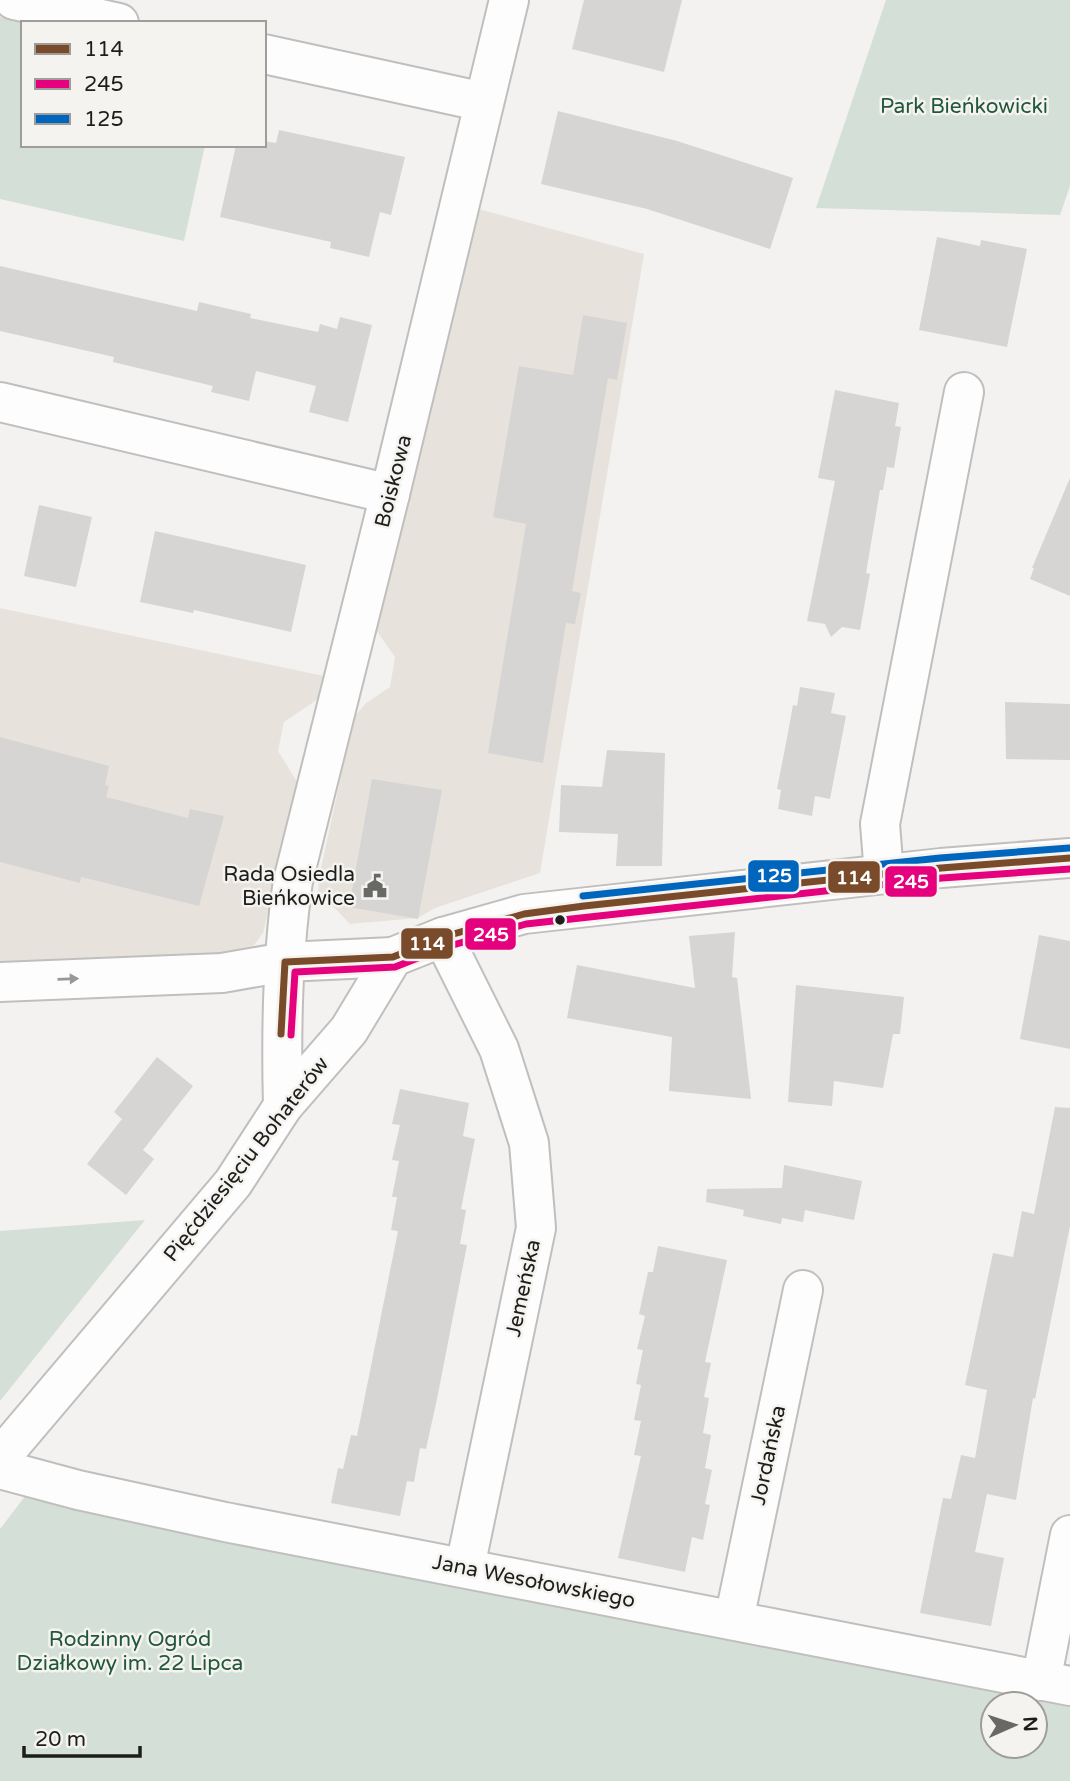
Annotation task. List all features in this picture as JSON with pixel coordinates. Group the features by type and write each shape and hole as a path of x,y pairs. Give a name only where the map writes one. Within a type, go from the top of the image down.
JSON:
{"street":[{"path":"14,0 110,21"},
{"name":"Boiskowa","path":"283,1106 281,1034 293,881 509,0"},
{"path":"266,54 484,102"},
{"path":"884,874 880,824 964,392"},
{"path":"0,402 390,494"},
{"path":"0,982 222,973 285,962 393,957 443,937 536,913 884,874 1030,859 1070,858"},
{"name":"Jemeńska","path":"443,937 499,1049 529,1143 536,1228 465,1567"},
{"name":"Pięćdziesięciu Bohaterów","path":"0,1458 233,1183 283,1106 349,1030 393,957"},
{"name":"Jordańska","path":"734,1620 803,1290"},
{"name":"Jana Wesołowskiego","path":"0,1469 78,1490 212,1519 1056,1683"},
{"path":"1056,1683 1070,1535"}],"shaded area":[{"path":"475,208 644,254 540,873 435,908 418,918 350,924 318,891 319,877 354,717 366,703 390,687 395,657 371,623"},
{"path":"0,608 324,676 318,699 284,722 278,751 299,785 263,933 249,952 0,964"}],"green space":[{"name":"Park Bieńkowicki","path":"886,0 1070,0 1070,186 1060,215 816,208"},
{"path":"0,17 21,21 21,147 205,147 184,241 0,199"},
{"path":"145,1220 0,1401 0,1231"},
{"name":"Rodzinny Ogród Działkowy im. 22 Lipca","path":"26,1495 1000,1690 979,1690 979,1760 1049,1760 1049,1700 1070,1704 1070,1781 0,1781 0,1529"}],"building":[{"path":"584,0 682,0 664,72 572,49"},
{"path":"558,111 677,141 793,178 770,249 647,209 541,184"},
{"path":"279,130 405,157 391,215 380,212 369,257 330,248 331,242 220,217 236,147 266,147 266,141 276,143"},
{"path":"937,237 980,246 981,240 1027,249 1007,347 919,330"},
{"path":"0,266 197,311 199,302 251,314 250,318 318,332 320,324 337,329 340,317 372,325 348,422 309,412 316,386 256,371 249,401 211,392 213,386 113,362 114,357 0,331"},
{"path":"583,315 627,323 617,380 608,378 572,591 581,593 575,624 566,623 543,763 488,753 526,524 493,517 519,366 573,375"},
{"path":"835,390 899,403 895,426 901,427 894,468 887,467 883,490 880,490 866,573 870,574 860,630 842,627 831,637 825,624 807,621 835,481 818,478"},
{"path":"1070,478 1070,596 1030,579 1032,568"},
{"path":"39,505 92,517 76,587 24,576"},
{"path":"155,531 306,565 291,632 194,610 193,613 140,602"},
{"path":"800,687 835,693 831,713 846,716 830,799 815,796 812,816 778,809 781,790 777,789 793,705 797,706"},
{"path":"1005,702 1070,704 1070,760 1006,759"},
{"path":"0,737 109,766 105,785 109,786 106,797 188,818 190,809 224,816 199,906 81,877 80,883 0,862"},
{"path":"607,750 665,753 662,866 616,866 618,834 559,832 561,785 602,787"},
{"path":"372,779 442,790 418,919 349,907"},
{"path":"735,932 732,977 737,978 751,1099 669,1091 672,1037 567,1018 577,965 695,988 689,936"},
{"path":"1039,935 1070,941 1070,1049 1020,1039"},
{"path":"796,985 904,997 900,1034 893,1034 883,1088 834,1081 832,1106 788,1102"},
{"path":"157,1057 193,1086 143,1150 154,1159 126,1195 87,1164 122,1119 114,1112"},
{"path":"400,1089 469,1103 463,1136 475,1139 461,1209 466,1210 460,1244 467,1245 437,1399 426,1449 420,1448 414,1482 407,1481 400,1516 331,1503 338,1468 343,1469 351,1435 357,1436 398,1231 391,1230 397,1197 392,1197 399,1161 392,1160 400,1125 392,1124"},
{"path":"1055,1107 1070,1108 1070,1226 1035,1399 1033,1398 1016,1500 987,1494 975,1552 1004,1558 991,1626 920,1613 943,1498 951,1499 961,1455 975,1458 987,1390 965,1385 993,1253 1013,1257 1022,1211 1034,1214"},
{"path":"784,1165 862,1181 854,1220 805,1210 803,1222 782,1218 781,1224 743,1216 744,1210 706,1202 707,1189 782,1188"},
{"path":"658,1246 727,1260 705,1362 711,1363 704,1397 709,1398 703,1433 711,1435 705,1468 712,1470 705,1504 710,1505 703,1540 692,1537 685,1572 618,1558 641,1456 634,1455 641,1421 634,1420 641,1385 636,1384 643,1350 637,1349 645,1316 639,1314 648,1272 653,1272"}],"transit line":[{"name":"125","path":"583,896 940,858 1069,848"},
{"name":"114","path":"281,1034 285,962 393,957 443,937 524,914 584,906 941,868 1070,858"},
{"name":"245","path":"291,1035 295,972 395,967 446,947 526,924 942,878 1070,869"}],"place":[{"name":"Rada Osiedla Bieńkowice","path":"375,886"}]}
